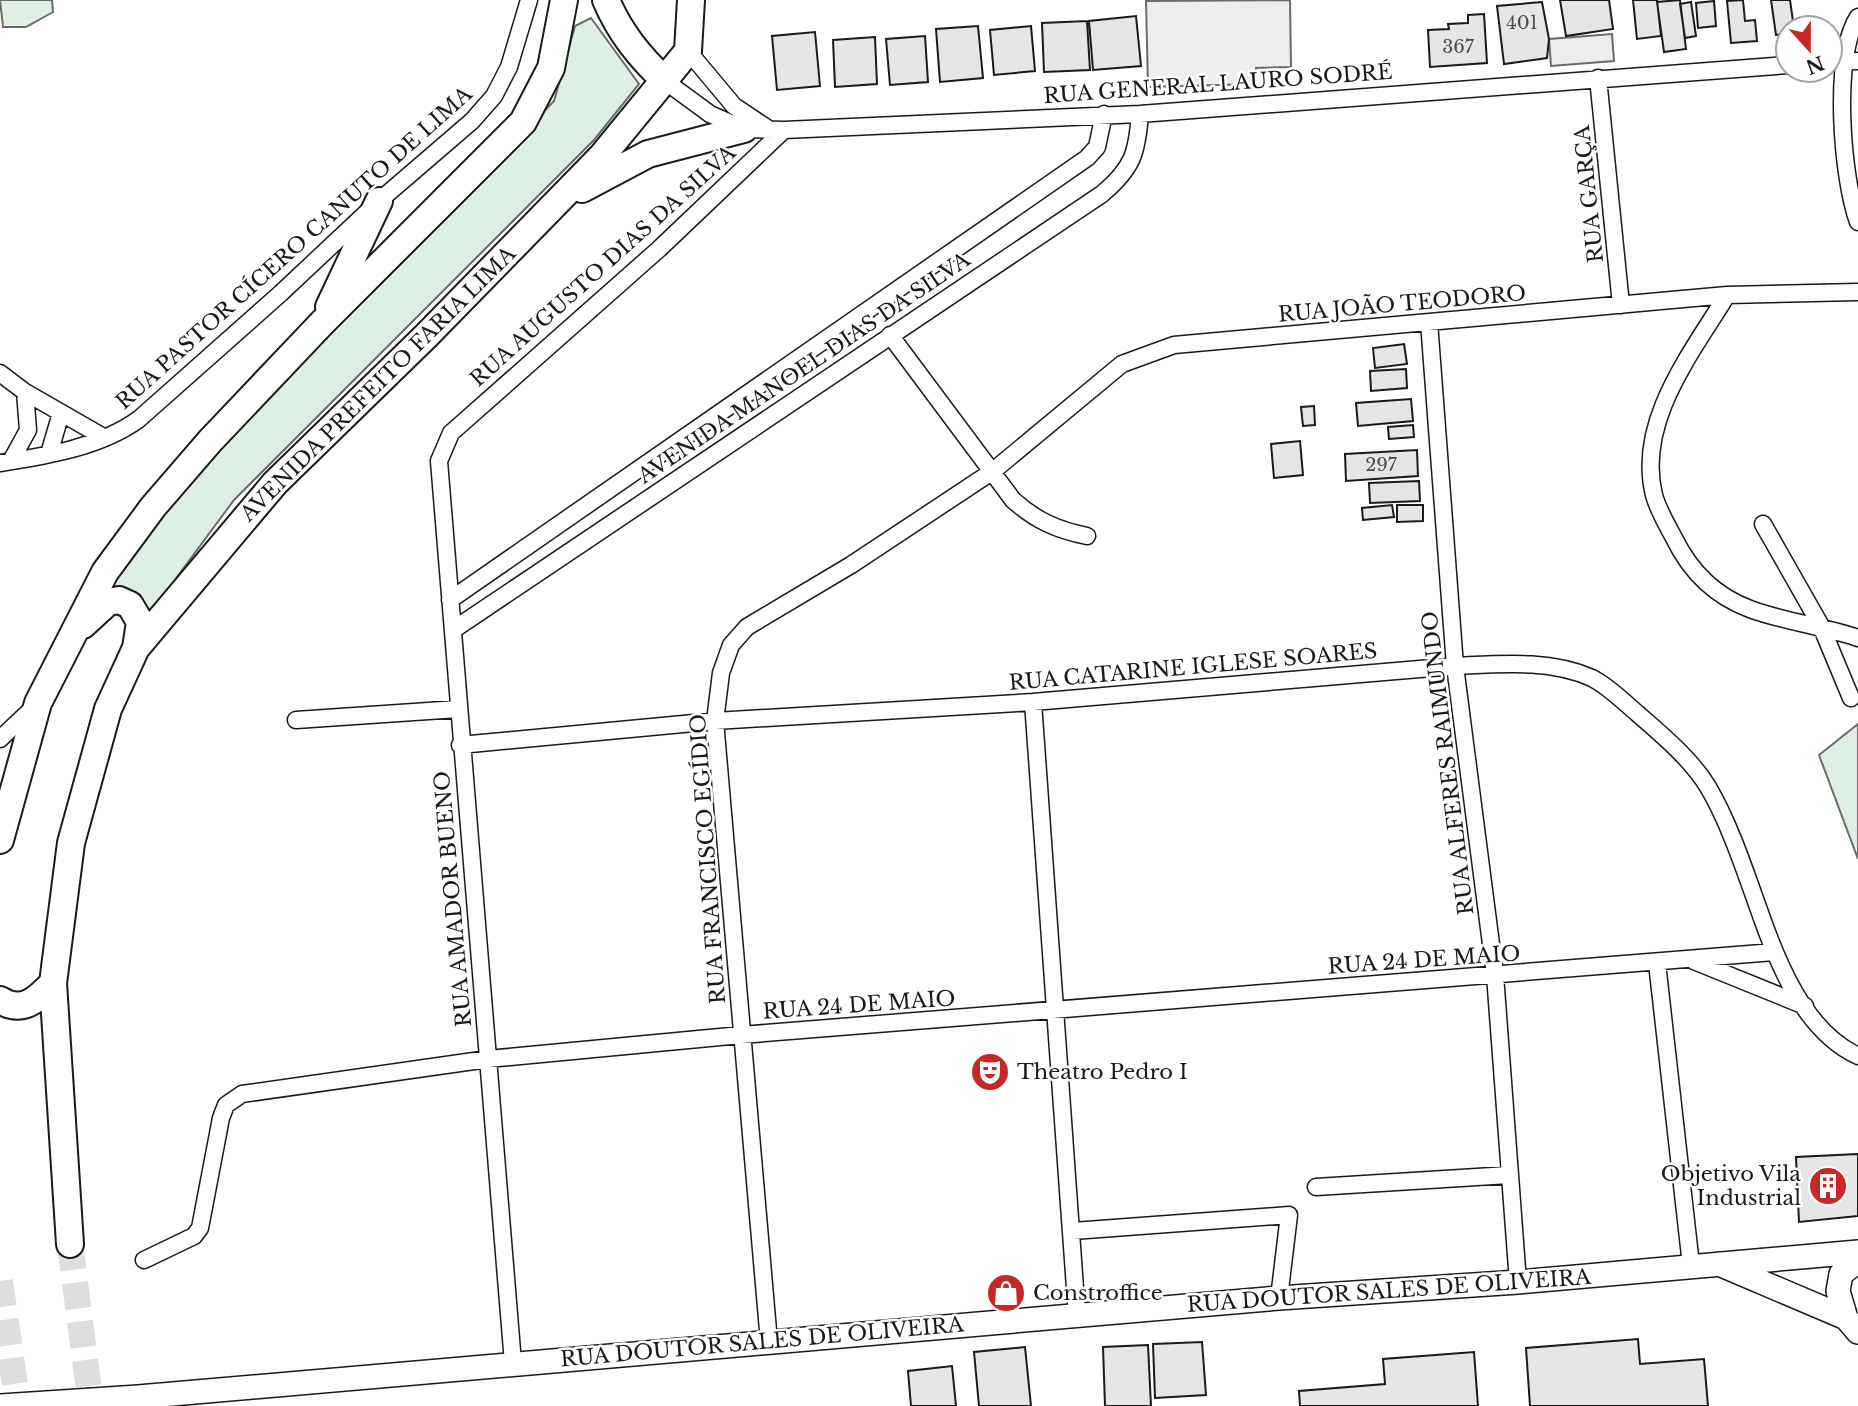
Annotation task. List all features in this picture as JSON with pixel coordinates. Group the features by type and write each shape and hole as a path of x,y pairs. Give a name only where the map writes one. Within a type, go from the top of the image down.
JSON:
{"main road":[{"path":"0,840 38,703 104,572 153,506 210,441 321,323 523,121 551,68 564,0"},
{"path":"606,0 618,29 640,58 665,81"},
{"path":"688,51 691,0"},
{"name":"AVENIDA PREFEITO FARIA LIMA","path":"70,1244 53,984 71,843 108,709 136,648 275,483 562,200 688,51"},
{"path":"562,200 648,154 765,129"},
{"path":"321,323 379,201"},
{"path":"70,638 107,601 119,600 130,605 140,622 136,648"},
{"path":"0,1000 10,1007 19,1007 32,1003 53,984"},
{"name":"RUA DOUTOR SALES DE OLIVEIRA","path":"0,1406 138,1397 1279,1298 1518,1282 1858,1252"},
{"path":"1852,1325 1838,1291 1841,1274 1858,1261"},
{"path":"1716,1263 1852,1325"}],"street":[{"name":"RUA PASTOR CÍCERO CANUTO DE LIMA","path":"6,462 49,454 105,438 139,419 379,201 472,121 494,96 509,68 529,0"},
{"path":"1844,62 1858,17"},
{"path":"688,51 734,106 765,129"},
{"name":"RUA GENERAL LAURO SODRÉ","path":"665,81 710,114 765,129 1140,114 1774,66"},
{"name":"RUA GARÇA","path":"1598,78 1621,305"},
{"path":"1844,84 1844,148 1858,222"},
{"name":"AVENIDA MANOEL DIAS DA SILVA","path":"450,600 1087,158 1097,147 1104,114"},
{"name":"AVENIDA MANOEL DIAS DA SILVA","path":"453,630 1120,179 1131,163 1138,143 1140,114"},
{"name":"RUA AUGUSTO DIAS DA SILVA","path":"451,433 659,248 765,129"},
{"name":"RUA JOÃO TEODORO","path":"993,471 1122,364 1147,352 1174,345 1727,295 1858,292"},
{"path":"1727,295 1673,386 1654,432 1650,470 1655,497 1691,566 1717,591 1750,609 1858,638"},
{"name":"RUA ALFERES RAIMUNDO","path":"1429,323 1455,666 1495,975 1518,1282"},
{"path":"890,335 1013,499 1029,515 1059,530 1087,536"},
{"path":"0,373 25,392 105,438"},
{"name":"RUA PASTOR CÍCERO CANUTO DE LIMA","path":"6,462 28,430 25,392"},
{"path":"49,454 61,413"},
{"name":"RUA AMADOR BUENO","path":"451,433 439,461 438,480 453,630 460,745 513,1363"},
{"name":"RUA FRANCISCO EGÍDIO","path":"769,1342 715,721 725,664 731,645 747,627 851,565 993,471"},
{"path":"1763,524 1821,626 1851,698"},
{"path":"468,586 485,608"},
{"name":"RUA CATARINE IGLESE SOARES","path":"460,745 715,721 1033,702 1455,666 1511,663 1551,667 1592,678 1661,735 1707,786 1748,878 1774,952 1815,1022 1858,1056"},
{"path":"1033,702 1077,1316"},
{"path":"0,739 38,703"},
{"path":"296,720 458,709"},
{"name":"RUA 24 DE MAIO","path":"144,1260 194,1236 200,1228 221,1118 233,1099 242,1094 488,1059 741,1035 1774,952"},
{"name":"RUA 24 DE MAIO","path":"1691,960 1805,1006"},
{"path":"1657,963 1691,1265"},
{"path":"1316,1187 1509,1175"},
{"path":"1073,1231 1289,1216 1279,1298"}],"green space":[{"path":"0,0 52,0 53,12 26,27 3,27"},
{"path":"591,18 639,84 594,140 234,500 177,577 149,621 106,581 162,504 554,101 575,26"},
{"path":"1858,724 1858,859 1819,755"}],"shaded area":[{"path":"1290,0 1291,67 1256,68 1256,84 1148,87 1146,1"},
{"path":"1612,34 1614,61 1551,66 1549,39"}],"building":[{"path":"1560,0 1609,0 1613,29 1566,36"},
{"path":"1633,0 1657,0 1661,36 1637,39"},
{"path":"1680,0 1686,49 1664,52 1657,2"},
{"path":"1743,0 1745,21 1755,20 1757,41 1731,43 1727,1"},
{"path":"1771,0 1790,0 1792,14 1774,14 1774,21"},
{"path":"1714,1 1716,26 1698,28 1696,3"},
{"path":"1542,2 1549,39 1547,58 1504,64 1497,6"},
{"path":"1691,2 1696,36 1685,38 1680,4"},
{"path":"1484,14 1487,63 1430,67 1428,30 1449,29 1448,24 1468,23 1468,15"},
{"path":"1136,16 1141,66 1093,70 1089,21"},
{"path":"1087,21 1090,70 1044,72 1042,23"},
{"path":"978,26 983,78 940,82 936,29"},
{"path":"1031,26 1035,71 994,75 990,30"},
{"path":"815,32 820,86 777,90 772,36"},
{"path":"925,36 928,82 890,85 886,39"},
{"path":"875,37 877,84 835,87 833,40"},
{"path":"1404,344 1407,364 1375,368 1373,348"},
{"path":"1406,369 1407,388 1371,391 1370,371"},
{"path":"1411,399 1413,421 1358,426 1356,403"},
{"path":"1314,406 1315,425 1303,426 1301,407"},
{"path":"1413,425 1414,437 1389,439 1388,427"},
{"path":"1300,441 1303,475 1274,478 1271,444"},
{"path":"1417,450 1418,476 1346,481 1345,454"},
{"path":"1419,481 1420,501 1370,503 1369,483"},
{"path":"1392,505 1394,517 1363,520 1362,508"},
{"path":"1397,505 1423,505 1423,521 1397,522"},
{"name":"Objetivo Vila Industrial","path":"1858,1154 1858,1216 1799,1222 1796,1157"},
{"path":"1638,1339 1640,1364 1704,1359 1708,1406 1530,1406 1526,1348"},
{"path":"1202,1342 1206,1395 1155,1398 1153,1344"},
{"path":"1148,1345 1151,1406 1105,1406 1103,1347"},
{"path":"1025,1347 1031,1406 979,1406 974,1352"},
{"path":"1474,1352 1478,1406 1300,1406 1299,1391 1385,1384 1383,1359"},
{"path":"952,1366 956,1406 911,1406 908,1371"}],"tunnel":[{"path":"70,1244 91,1406"},
{"path":"0,1281 18,1406"}],"place":[{"name":"Theatro Pedro I","path":"990,1072"},
{"name":"Objetivo Vila Industrial","path":"1828,1186"},
{"name":"Constroffice","path":"1006,1293"}]}
